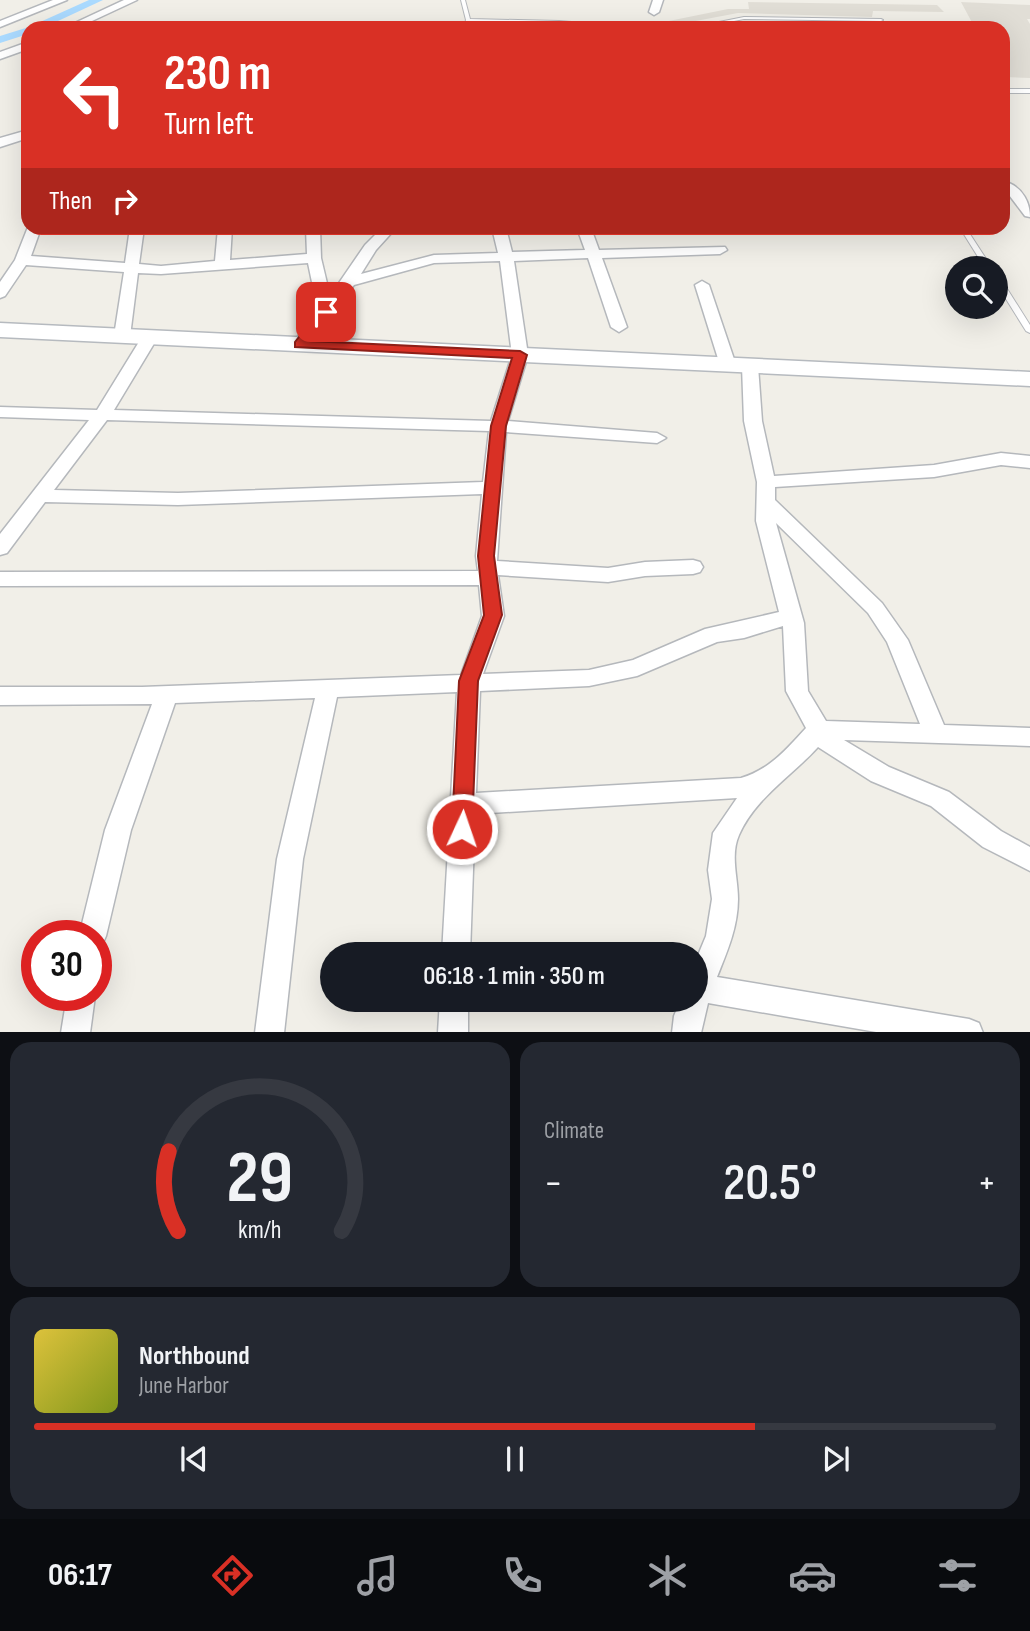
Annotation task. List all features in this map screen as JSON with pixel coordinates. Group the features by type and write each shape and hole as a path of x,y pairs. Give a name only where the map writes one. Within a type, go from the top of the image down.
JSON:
{"street":[{"path":"0,24 62,0"},
{"path":"85,21 132,0"},
{"path":"654,12 658,0"},
{"path":"0,56 21,48"},
{"path":"0,144 13,136 21,135"},
{"path":"1010,187 1030,187"},
{"path":"1010,188 1030,213"},
{"path":"0,293 22,260 31,235"},
{"path":"122,336 136,235"},
{"path":"222,265 224,235"},
{"path":"313,235 314,258 326,312"},
{"path":"300,344 382,235"},
{"path":"457,942 469,681 493,615 486,556 498,426 520,355 501,235"},
{"path":"587,235 619,327"},
{"path":"349,282 434,259 720,250"},
{"path":"22,260 161,270 314,258"},
{"path":"702,285 739,365 766,492 766,522 791,616 797,691 819,730 825,740 880,774 940,799 992,839 1030,860"},
{"path":"0,330 1030,379"},
{"path":"0,548 102,415 150,337"},
{"path":"0,412 498,426 657,438"},
{"path":"766,492 934,471 1001,459 1030,462"},
{"path":"40,496 178,499 492,488"},
{"path":"766,492 875,608 897,640 936,734"},
{"path":"0,579 488,572 608,575 645,569 693,567"},
{"path":"0,696 167,695 601,675 637,668 713,635 744,630 791,616"},
{"path":"269,1032 290,859 328,688"},
{"path":"96,920 118,830 167,695"},
{"path":"463,804 741,788 764,780 788,764 819,730 1030,737"},
{"path":"708,966 720,936 725,898 721,870 726,833 764,780"},
{"path":"708,996 969,1032"},
{"path":"75,1032 78,1011"},
{"path":"453,1032 454,1012"},
{"path":"686,1032 690,1012"}],"lane":[{"path":"463,0 468,20 489,21"},
{"path":"728,21 744,18 881,20"},
{"path":"1010,89 1030,91"},
{"path":"968,235 981,256"},
{"path":"1008,297 1030,331"}],"shaded area":[{"path":"748,2 937,5 944,12 873,11 872,17 738,13 696,21 669,21 728,9 749,9"},
{"path":"961,2 1030,5 1030,19 1027,19 1030,24 1030,78 1010,77 1010,21 971,21"}],"waterway":[{"path":"50,21 98,0"},
{"path":"0,40 21,32"}],"route":[{"path":"326,312 300,344 520,355 498,426 486,556 493,615 469,681 462,829"}]}
